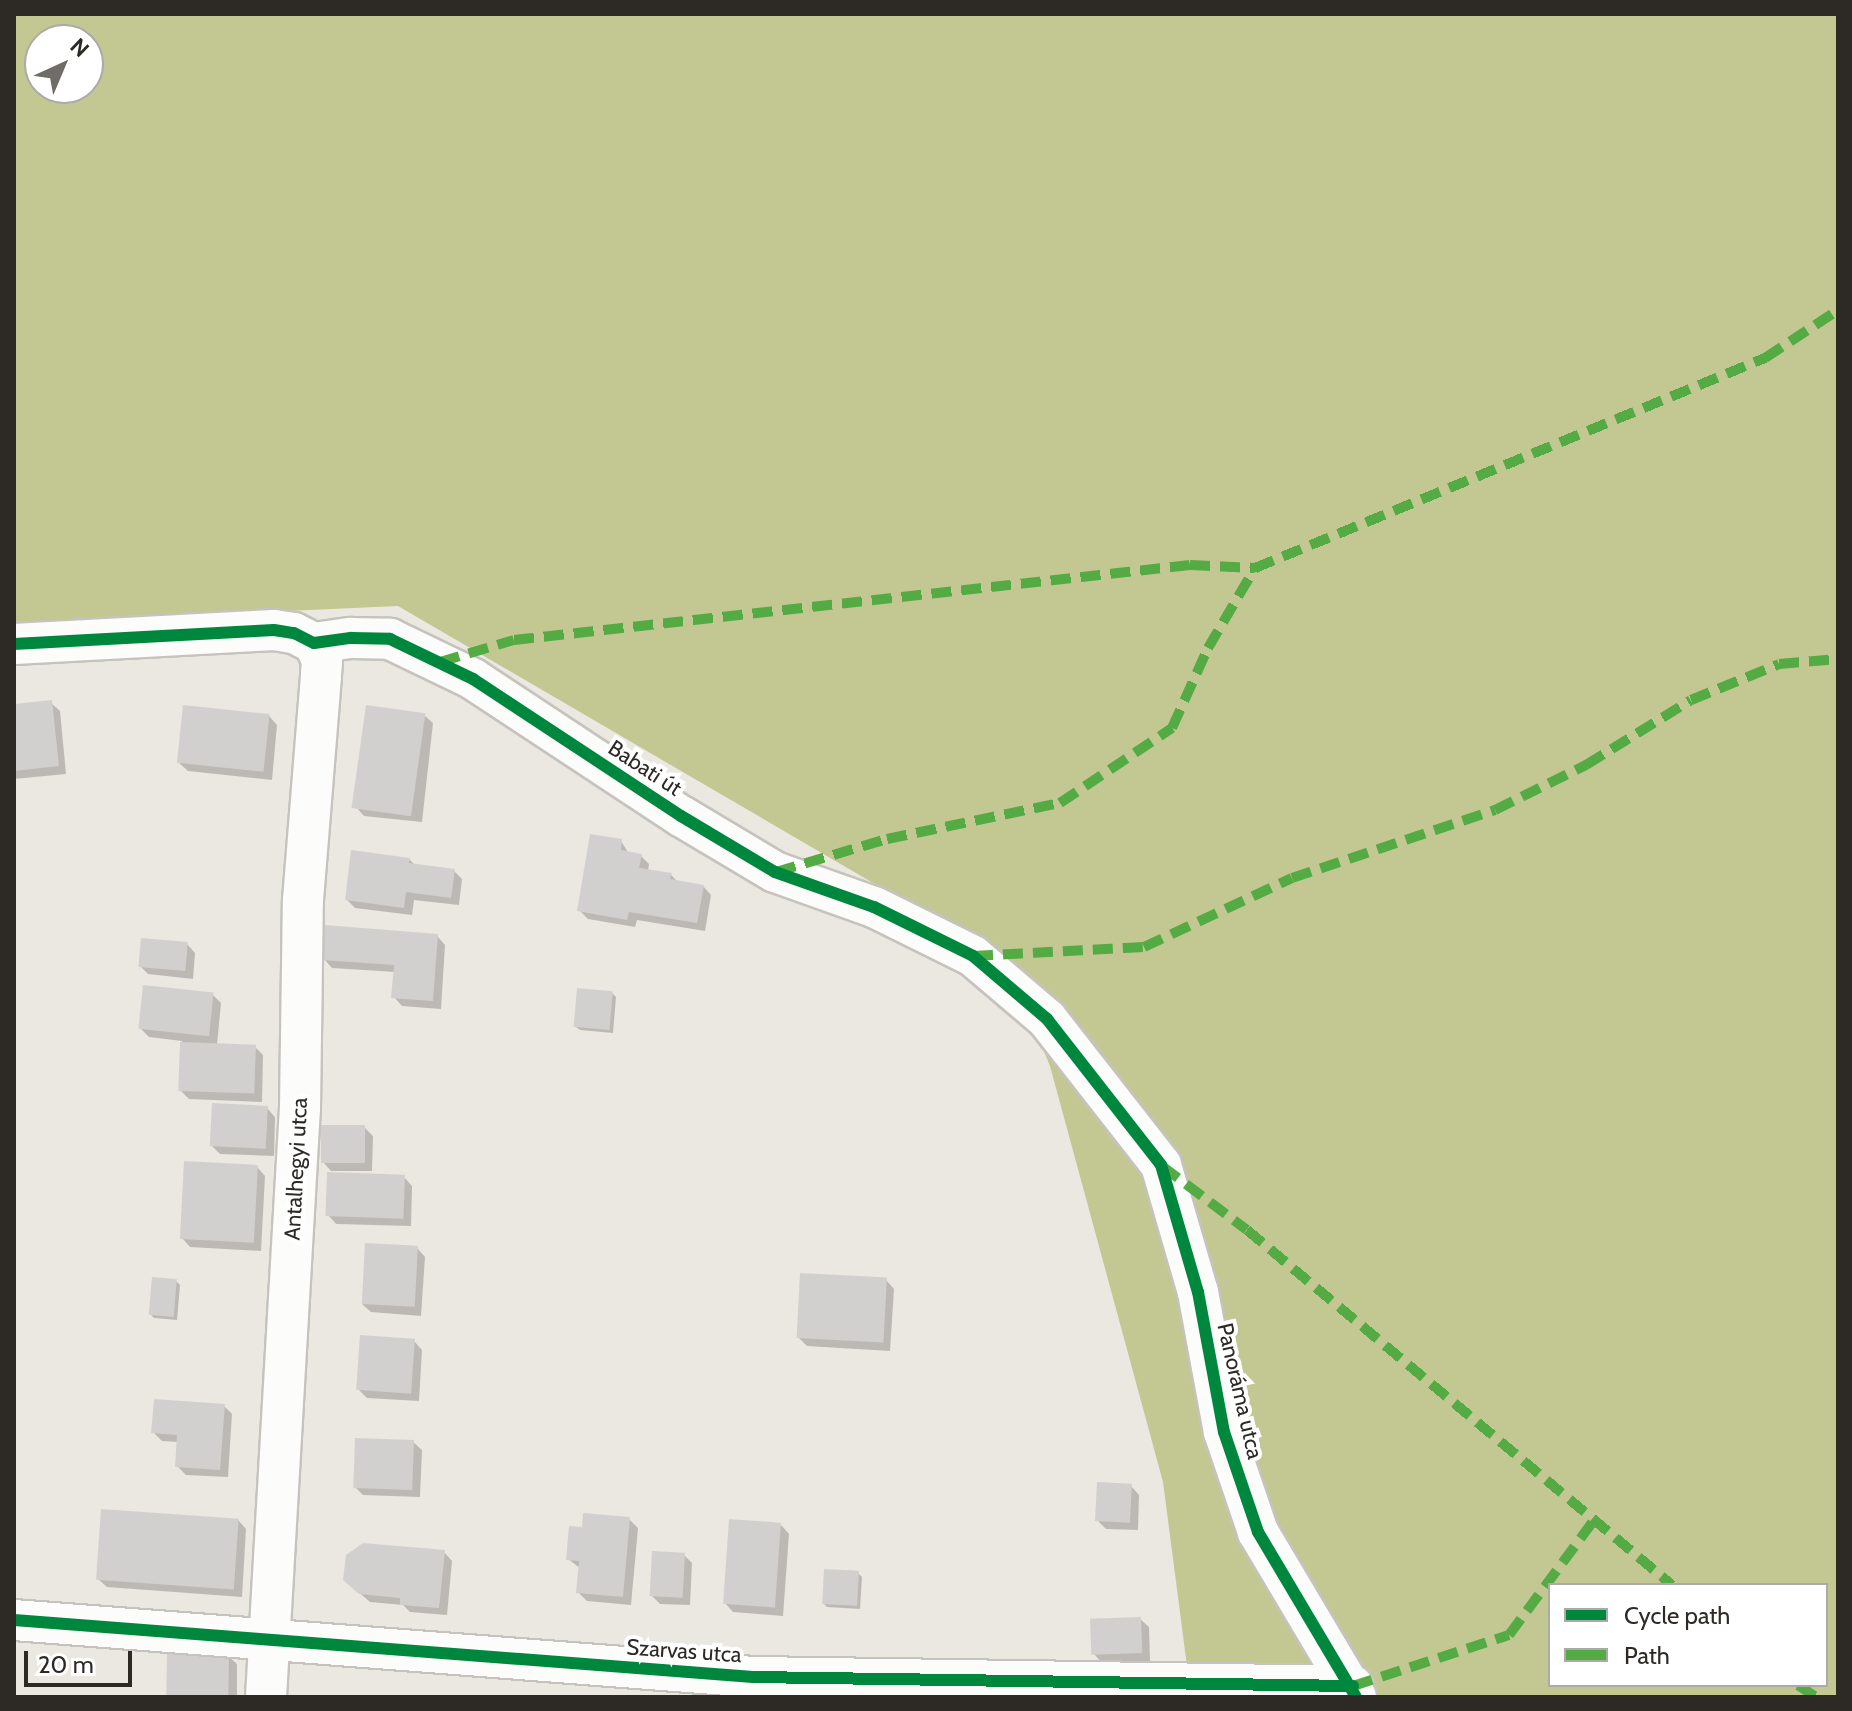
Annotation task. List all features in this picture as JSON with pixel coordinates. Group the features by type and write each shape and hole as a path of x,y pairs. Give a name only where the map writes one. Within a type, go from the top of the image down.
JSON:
{"street":[{"name":"Babati út","path":"14,644 274,630 294,633 314,643 351,638 390,639 473,679 681,816 775,872 874,907 973,956 1047,1019 1161,1165"},
{"name":"Antalhegyi utca","path":"266,1697 300,1108 303,900 322,660 314,643"},
{"name":"Panoráma utca","path":"1161,1165 1198,1292 1224,1432 1258,1532 1354,1691"},
{"name":"Szarvas utca","path":"14,1620 753,1677 1354,1691"}],"green space":[{"path":"14,14 1838,14 1838,1697 1191,1697 1163,1482 1050,1066 1007,961 398,606 14,623"}],"building":[{"path":"52,700 59,766 14,771 14,704"},
{"path":"183,705 270,714 263,772 177,763"},
{"path":"366,705 425,713 411,816 352,808"},
{"path":"590,834 622,839 621,850 642,854 639,868 672,873 670,879 704,885 697,923 629,912 627,920 577,911"},
{"path":"351,850 410,858 409,863 455,869 451,898 406,892 404,908 345,900"},
{"path":"325,925 438,934 433,1001 391,998 394,965 322,960"},
{"path":"141,938 188,942 185,971 138,967"},
{"path":"143,985 214,992 209,1036 138,1029"},
{"path":"577,988 613,991 609,1030 574,1027"},
{"path":"180,1042 256,1045 254,1094 178,1091"},
{"path":"212,1103 268,1106 266,1149 210,1146"},
{"path":"321,1125 365,1125 365,1163 321,1163"},
{"path":"184,1161 258,1165 254,1243 180,1239"},
{"path":"327,1172 405,1175 403,1219 325,1216"},
{"path":"365,1243 418,1246 415,1307 362,1304"},
{"path":"800,1273 887,1278 883,1342 797,1338"},
{"path":"152,1277 177,1279 174,1317 149,1315"},
{"path":"360,1335 415,1339 411,1394 356,1390"},
{"path":"154,1399 225,1404 220,1470 175,1467 177,1435 151,1433"},
{"path":"355,1438 414,1440 412,1490 353,1488"},
{"path":"1097,1482 1132,1484 1130,1523 1095,1521"},
{"path":"101,1509 239,1519 234,1589 96,1580"},
{"path":"583,1513 630,1517 623,1597 576,1593 579,1561 566,1560 569,1526 582,1527"},
{"path":"729,1519 781,1523 775,1607 723,1604"},
{"path":"363,1543 445,1550 439,1608 400,1605 400,1598 359,1594 343,1580 346,1555"},
{"path":"652,1551 685,1553 683,1598 650,1596"},
{"path":"824,1569 859,1571 857,1606 822,1604"},
{"path":"1141,1617 1142,1653 1091,1655 1090,1619"},
{"path":"167,1653 229,1654 228,1697 166,1697"}],"marked path":[{"path":"440,662 514,640 1190,565 1255,568 1765,358 1838,310"},
{"path":"776,872 887,839 1060,803 1172,728 1208,648 1255,568"},
{"path":"973,956 1144,947 1292,878 1495,810 1586,765 1691,700 1779,664 1838,659"},
{"path":"1162,1166 1247,1230 1670,1583"},
{"path":"1353,1686 1509,1635 1594,1520"},
{"path":"1801,1687 1816,1697"}],"cycle path":[{"path":"14,644 274,630 294,633 314,643 351,638 390,639 473,679 681,816 775,872 874,907 973,956 1047,1019 1161,1165 1198,1292 1224,1432 1258,1532 1356,1697"},
{"path":"14,1620 753,1677 1353,1686"}]}
